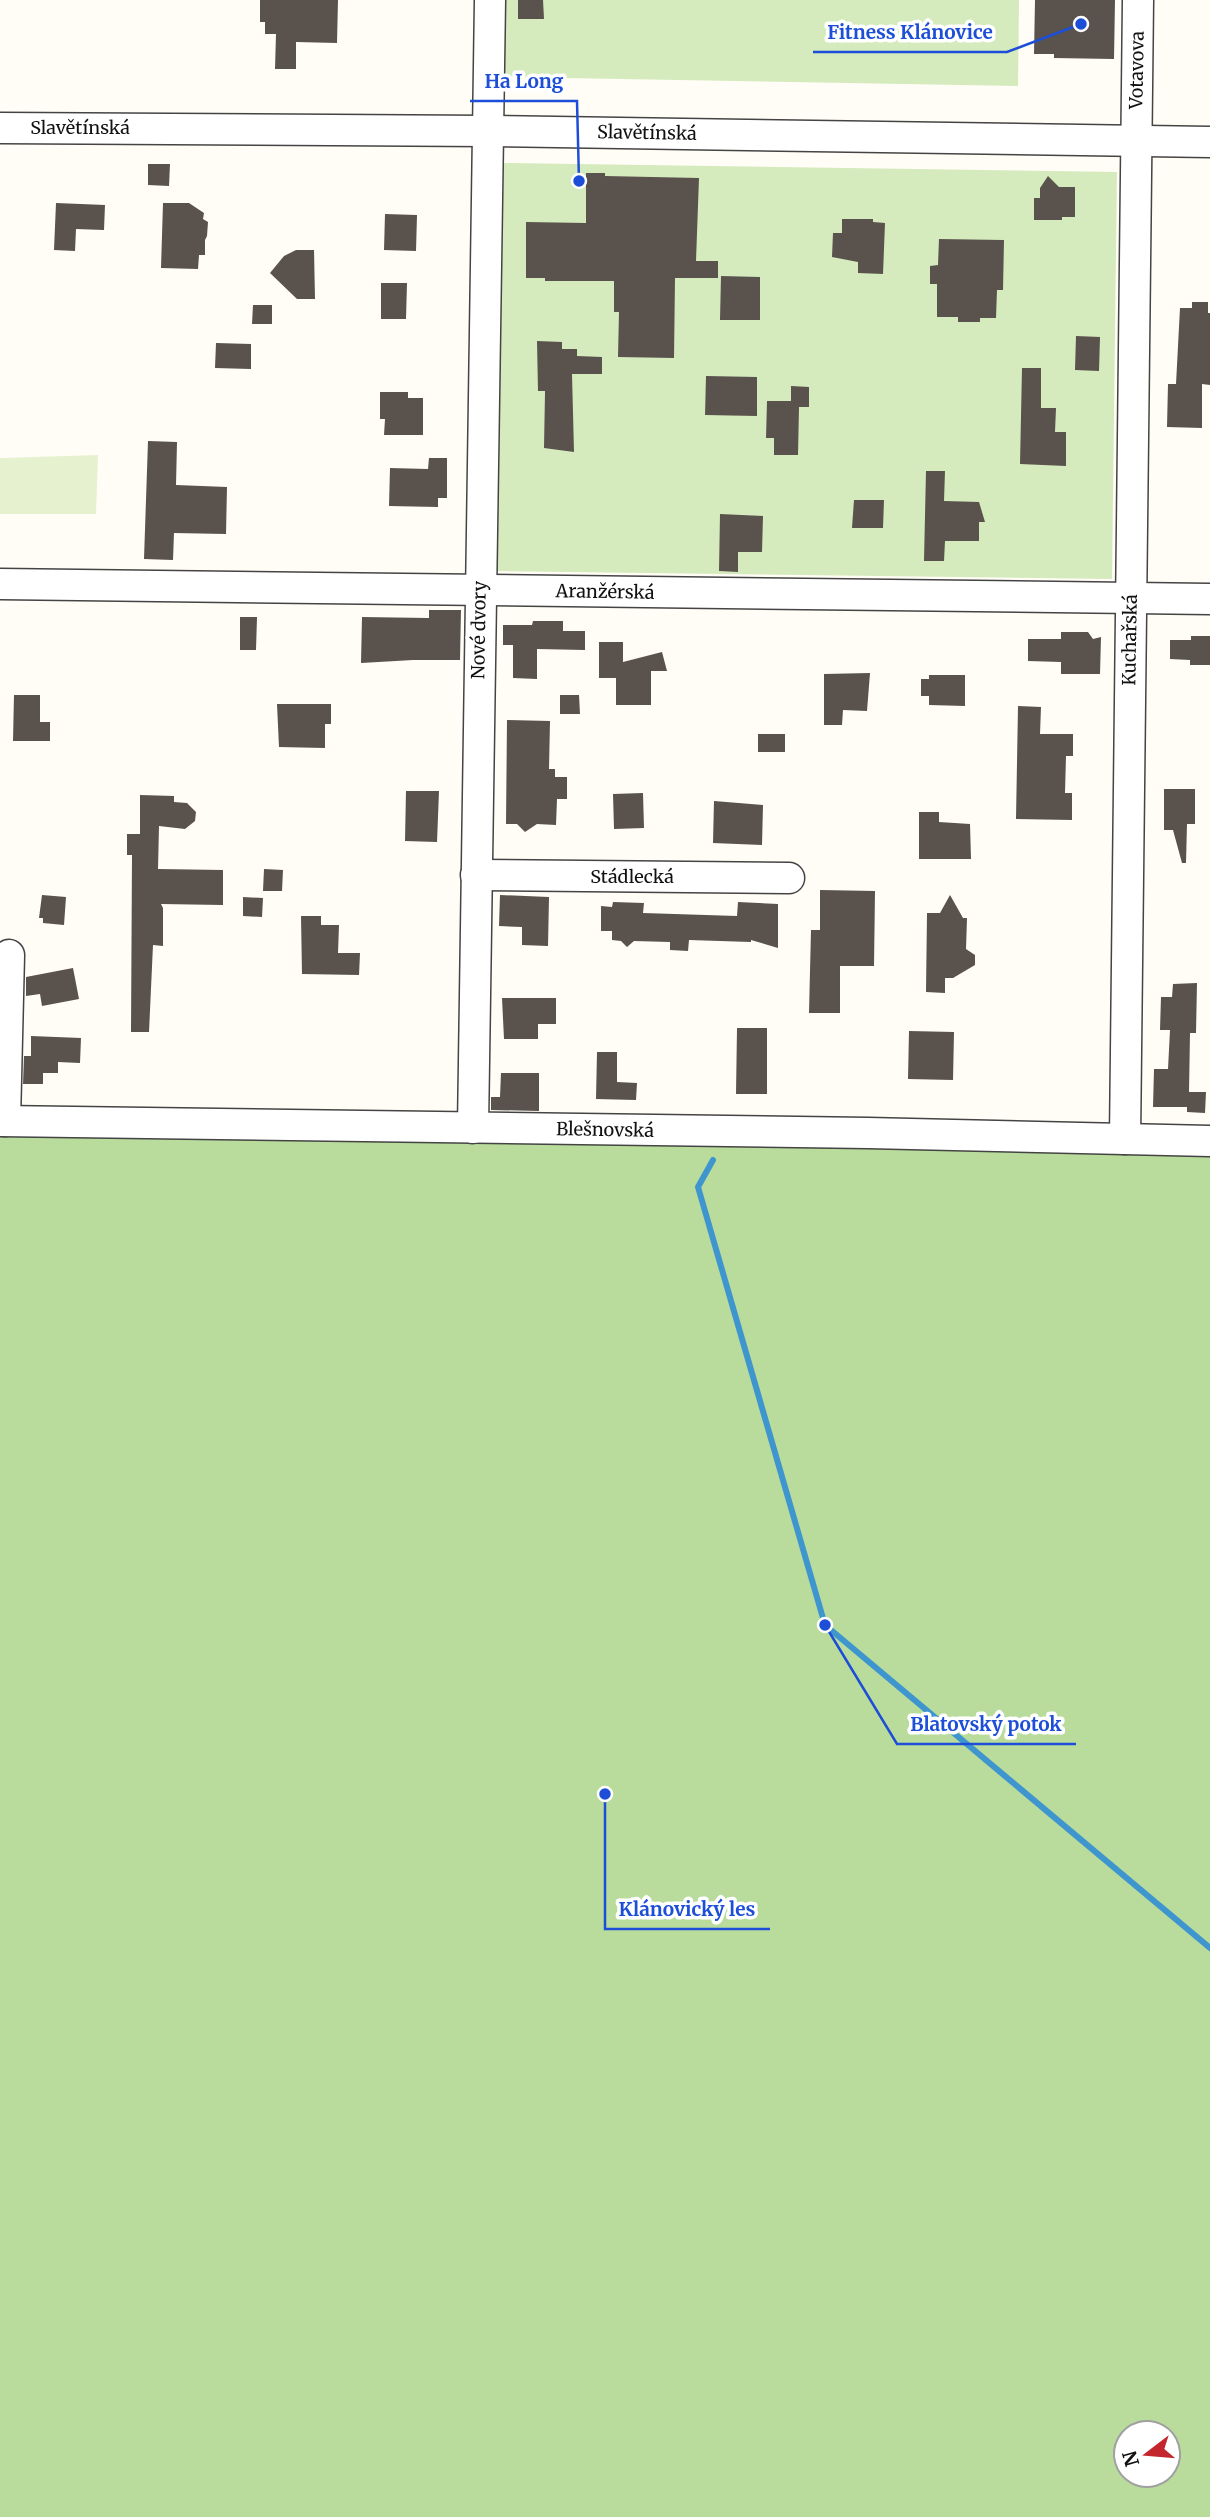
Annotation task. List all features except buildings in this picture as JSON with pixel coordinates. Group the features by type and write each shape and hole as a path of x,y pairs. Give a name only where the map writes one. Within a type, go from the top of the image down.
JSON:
{"street":[{"name":"Nové dvory","path":"473,1128 490,0"},
{"name":"Votavova","path":"1137,141 1138,0"},
{"name":"Slavětínská","path":"0,128 488,131 1210,142"},
{"name":"Kuchařská","path":"1125,1139 1137,141"},
{"name":"Aranžérská","path":"0,584 1210,599"},
{"name":"Stádlecká","path":"476,876 789,877"},
{"path":"3,1121 9,955"},
{"name":"Blešnovská","path":"3,1121 867,1133 1210,1141"}],"green space":[{"path":"503,0 1019,0 1018,86 501,77"},
{"path":"500,163 1117,172 1112,579 494,571"},
{"path":"98,455 96,514 0,514 0,458"},
{"path":"0,1131 534,1139 1210,1155 1210,2517 0,2517"}],"waterway":[{"path":"713,1160 698,1187 825,1625 1210,1948"}],"place":[{"name":"Fitness Klánovice","path":"1081,24"},
{"name":"Ha Long","path":"579,181"},
{"name":"Blatovský potok","path":"825,1625"},
{"name":"Klánovický les","path":"605,1794"}]}
